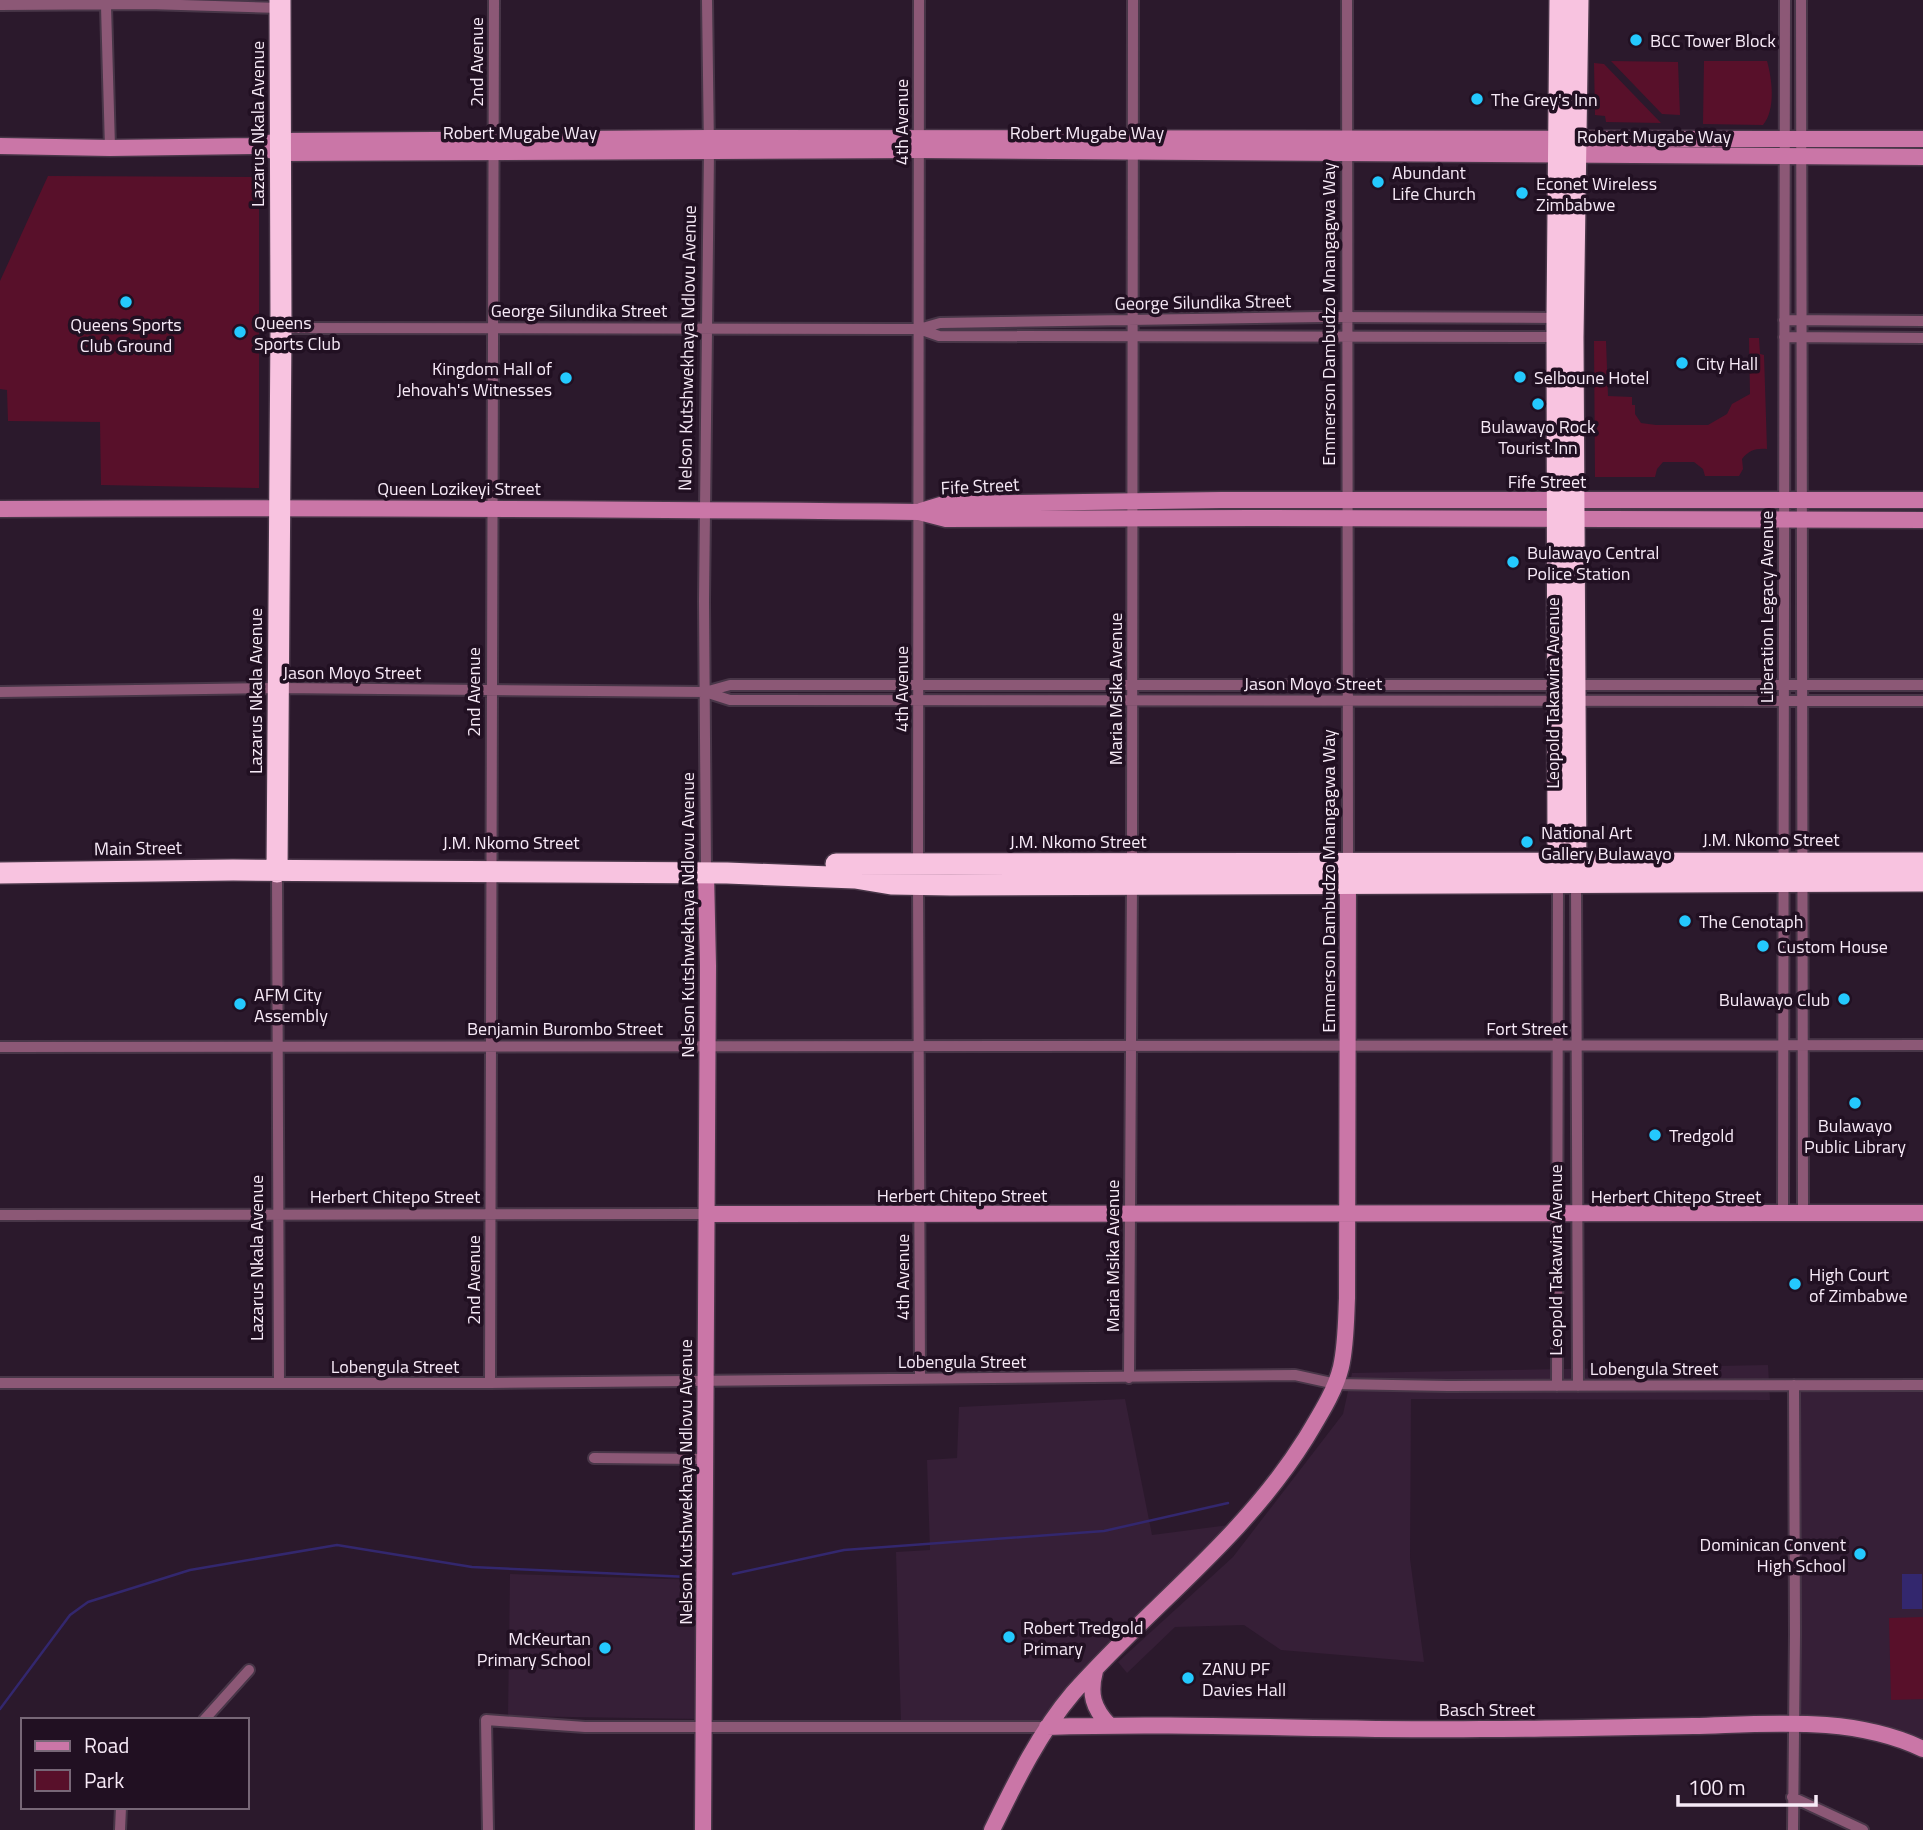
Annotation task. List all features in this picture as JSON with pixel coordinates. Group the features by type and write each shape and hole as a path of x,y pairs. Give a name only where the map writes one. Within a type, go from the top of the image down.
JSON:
{"highway":[{"name":"Leopold Takawira Avenue","path":"1560,0 1567,147 1567,872"},
{"name":"Leopold Takawira Avenue","path":"1567,147 1578,0"},
{"name":"Lazarus Nkala Avenue","path":"277,868 281,328 280,4"},
{"name":"J.M. Nkomo Street","path":"277,868 706,869 842,877 891,884 918,874 1132,874 1348,868 1793,872 1923,863"},
{"name":"Main Street","path":"0,873 277,868"},
{"name":"J.M. Nkomo Street","path":"1793,872 1923,881"}],"street":[{"name":"2nd Avenue","path":"490,1384 494,0"},
{"name":"Nelson Kutshwekhaya Ndlovu Avenue","path":"703,1830 707,1045 707,0"},
{"name":"4th Avenue","path":"919,0 920,1378"},
{"name":"Maria Msika Avenue","path":"1129,1378 1133,0"},
{"name":"Emmerson Dambudzo Mnangagwa Way","path":"1047,1727 1074,1693 1235,1531 1296,1454 1336,1384 1341,1367 1345,1335 1348,1215 1347,0"},
{"name":"Liberation Legacy Avenue","path":"1784,0 1784,701 1803,1045 1803,1214"},
{"name":"Liberation Legacy Avenue","path":"1783,1215 1783,1045 1803,701 1801,0"},
{"path":"0,5 20,2 106,6 148,2 280,4"},
{"path":"106,6 110,148"},
{"name":"Robert Mugabe Way","path":"1567,147 1784,139 1923,139"},
{"name":"Robert Mugabe Way","path":"0,146 110,148 919,144 1567,147 1784,156 1923,157"},
{"name":"George Silundika Street","path":"919,330 940,323 1348,317 1565,328"},
{"path":"1784,320 1923,321"},
{"name":"George Silundika Street","path":"281,328 919,330 939,336 1133,337 1348,337 1565,328"},
{"path":"1784,337 1923,338"},
{"name":"Fife Street","path":"919,512 946,519 1348,500 1784,520 1923,520"},
{"name":"Fife Street","path":"1133,510 1348,518 1784,500 1923,500"},
{"name":"Queen Lozikeyi Street","path":"0,509 279,507 919,512"},
{"name":"Jason Moyo Street","path":"0,692 278,688 705,692 730,685 1348,685 1784,701 1923,701"},
{"name":"Jason Moyo Street","path":"705,692 730,700 1348,700 1784,685 1923,685"},
{"name":"Lazarus Nkala Avenue","path":"277,868 279,1383"},
{"name":"Leopold Takawira Avenue","path":"1557,1385 1558,1046 1567,872"},
{"name":"Leopold Takawira Avenue","path":"1567,872 1578,1046 1578,1385"},
{"name":"Fort Street","path":"1131,1047 1923,1045"},
{"name":"Benjamin Burombo Street","path":"0,1047 1131,1047"},
{"name":"Herbert Chitepo Street","path":"0,1215 1923,1213"},
{"name":"Lobengula Street","path":"0,1383 490,1384 1294,1375 1336,1384 1923,1385"},
{"path":"1793,1830 1794,1385"},
{"path":"594,1458 705,1459"},
{"path":"206,1718 249,1670"},
{"path":"1096,1671 1091,1687 1092,1701 1109,1725"},
{"path":"488,1830 486,1720 585,1727 1047,1727 992,1830"},
{"name":"Basch Street","path":"1047,1727 1109,1725 1479,1730 1795,1724 1870,1731 1923,1748"},
{"path":"1793,1797 1863,1830"},
{"path":"120,1830 121,1809"}],"shaded area":[{"path":"1768,1365 1770,1400 1411,1399 1410,1559 1424,1662 1281,1650 1244,1625 1175,1627 1127,1673 1118,1662 1233,1557 1343,1414 1352,1373"},
{"name":"Dominican Convent High School","path":"1796,1387 1923,1388 1923,1747 1797,1721"},
{"name":"Robert Tredgold Primary","path":"1125,1399 1152,1535 1229,1525 1038,1723 901,1723 896,1552 930,1550 927,1460 957,1458 959,1407"},
{"name":"McKeurtan Primary School","path":"510,1574 700,1580 699,1719 508,1716"},
{"path":"1902,1574 1922,1574 1922,1609 1902,1609"}],"green space":[{"path":"1611,61 1678,62 1680,115 1662,114"},
{"path":"1704,61 1767,61 1771,102 1763,125 1703,124"},
{"path":"1594,63 1604,64 1661,123 1606,122 1605,116 1595,115"},
{"path":"48,176 259,177 259,488 101,485 100,422 8,421 7,390 0,389 0,281"},
{"path":"1749,338 1759,338 1760,354 1764,355 1767,449 1753,450 1745,456 1739,476 1705,476 1703,469 1694,462 1663,462 1655,477 1595,477 1594,341 1606,341 1608,396 1632,397 1635,414 1641,423 1708,425 1727,414 1732,404 1750,394"},
{"path":"1923,1617 1923,1699 1891,1700 1889,1618"}],"waterway":[{"path":"733,1574 844,1550 1104,1531 1228,1503"},
{"path":"0,1709 70,1615 88,1602 190,1570 337,1545 472,1567 689,1577"}],"place":[{"name":"BCC Tower Block","path":"1636,40"},
{"name":"The Grey's Inn","path":"1477,99"},
{"name":"Abundant Life Church","path":"1378,182"},
{"name":"Econet Wireless Zimbabwe","path":"1522,193"},
{"name":"Queens Sports Club Ground","path":"126,302"},
{"name":"Queens Sports Club","path":"240,332"},
{"name":"City Hall","path":"1682,363"},
{"name":"Selboune Hotel","path":"1520,377"},
{"name":"Kingdom Hall of Jehovah's Witnesses","path":"566,378"},
{"name":"Bulawayo Rock Tourist Inn","path":"1538,404"},
{"name":"Bulawayo Central Police Station","path":"1513,562"},
{"name":"National Art Gallery Bulawayo","path":"1527,842"},
{"name":"The Cenotaph","path":"1685,921"},
{"name":"Custom House","path":"1763,946"},
{"name":"Bulawayo Club","path":"1844,999"},
{"name":"AFM City Assembly","path":"240,1004"},
{"name":"Bulawayo Public Library","path":"1855,1103"},
{"name":"Tredgold","path":"1655,1135"},
{"name":"High Court of Zimbabwe","path":"1795,1284"},
{"name":"Dominican Convent High School","path":"1860,1554"},
{"name":"Robert Tredgold Primary","path":"1009,1637"},
{"name":"McKeurtan Primary School","path":"605,1648"},
{"name":"ZANU PF Davies Hall","path":"1188,1678"}]}
